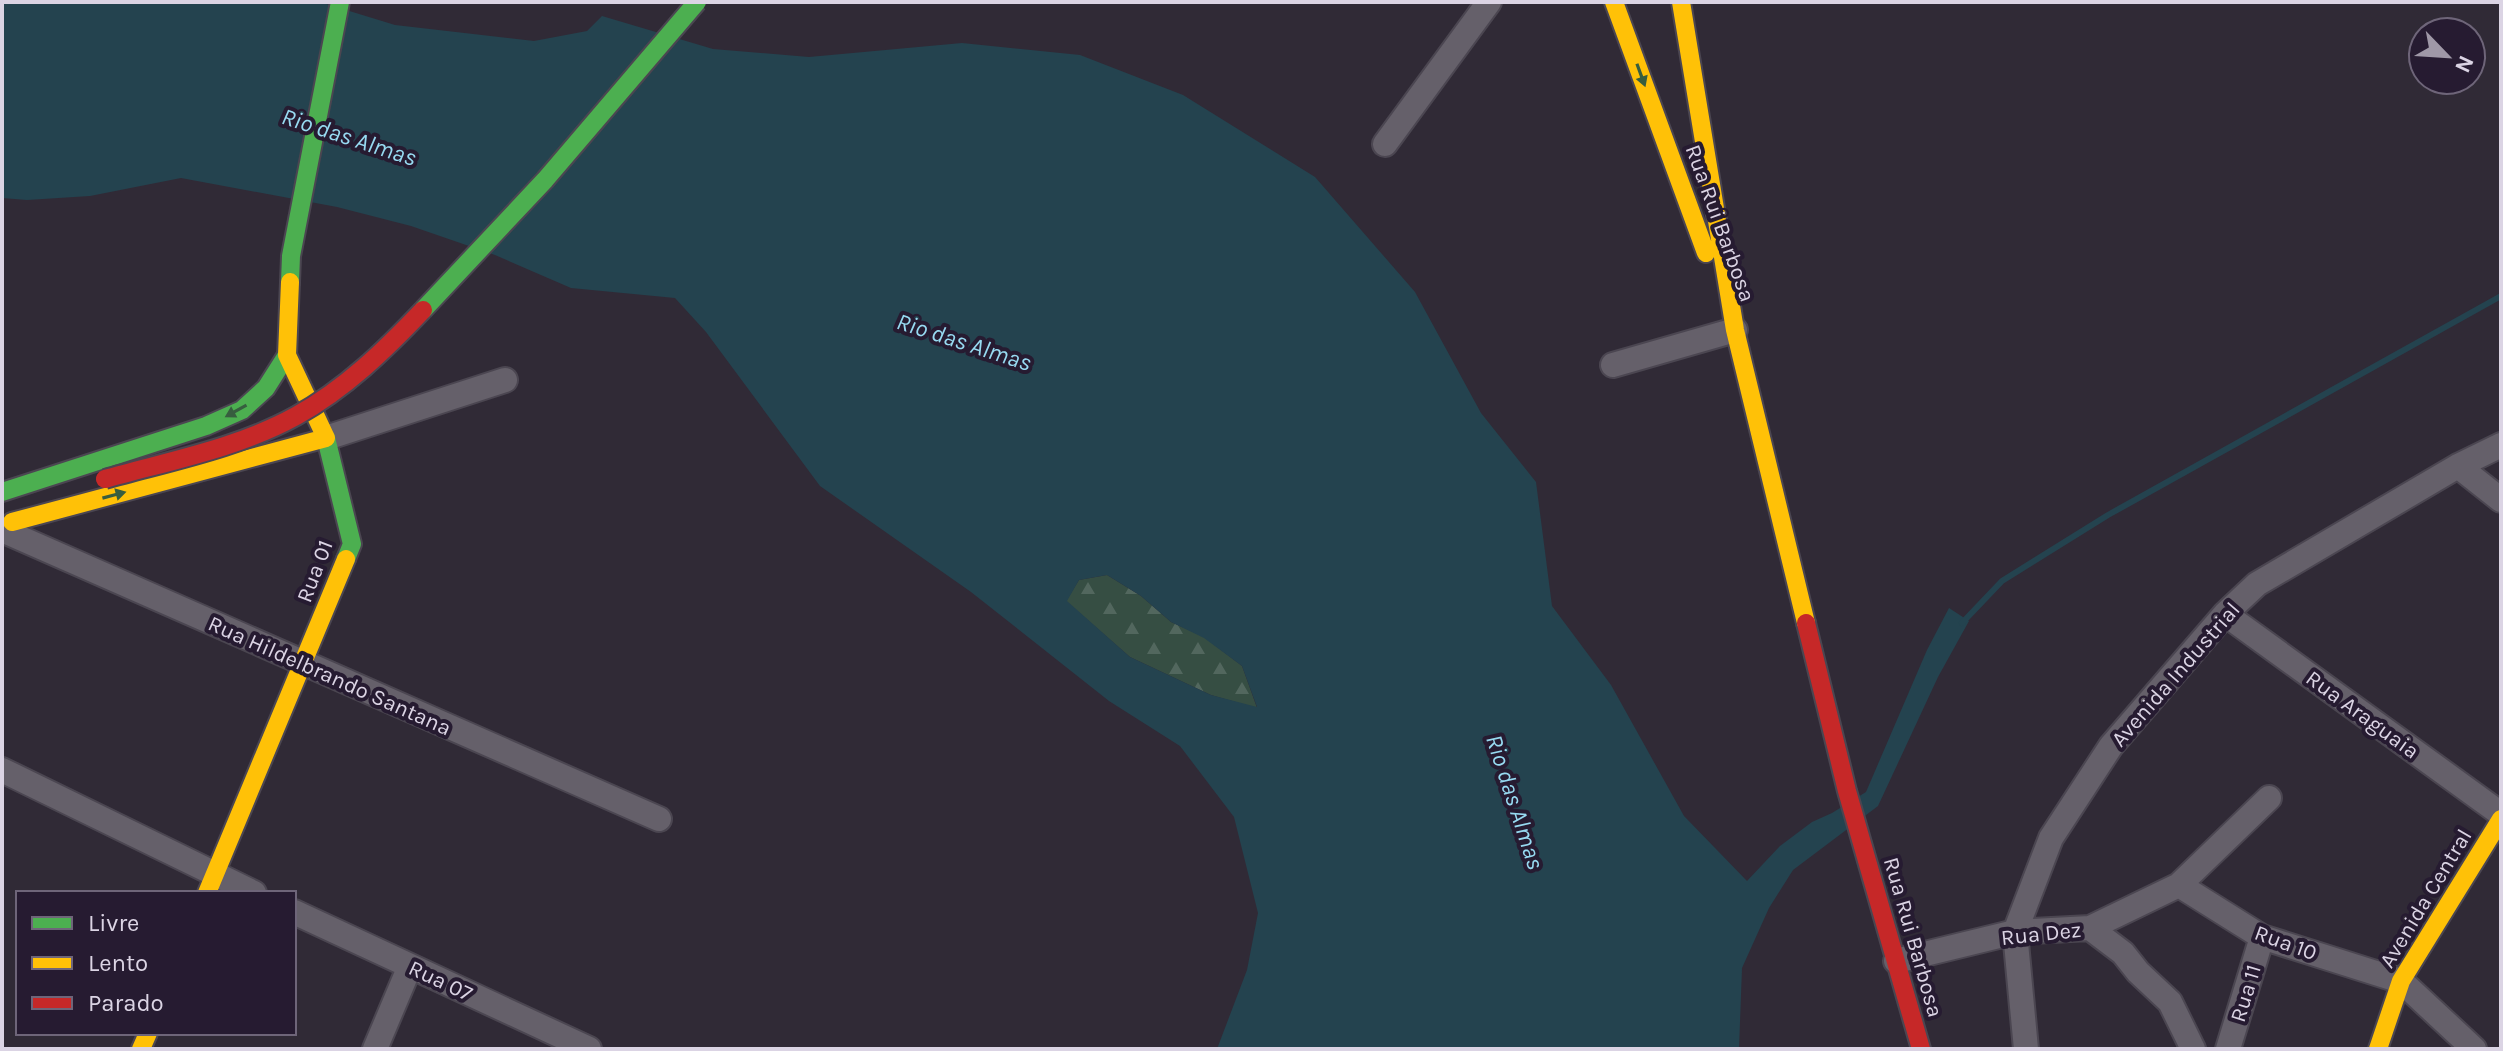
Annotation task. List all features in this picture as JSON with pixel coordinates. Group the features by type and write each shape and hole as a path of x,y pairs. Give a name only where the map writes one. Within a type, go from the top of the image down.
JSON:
{"street":[{"name":"Rua 01","path":"210,884 352,544 326,438 287,355 291,256 340,2"},
{"path":"2,492 100,480 222,445 293,418 354,379 504,227 600,119 697,2"},
{"path":"1385,144 1489,2"},
{"name":"Rua Rui Barbosa","path":"1614,2 1735,330"},
{"name":"Rua Rui Barbosa","path":"1681,2 1735,330 1847,791 1921,1049"},
{"path":"1613,365 1735,330"},
{"path":"2,492 206,426 242,410 266,388 287,355"},
{"path":"5,526 326,438 505,380"},
{"name":"Avenida Industrial","path":"2015,932 2051,838 2111,746 2225,614 2257,584 2458,466 2501,445"},
{"path":"2458,466 2501,500"},
{"path":"5,526 58,504 100,480"},
{"name":"Rua Hildelbrando Santana","path":"5,526 302,663 659,819"},
{"name":"Rua Araguaia","path":"2225,614 2501,817"},
{"path":"2,770 210,884 244,891"},
{"name":"Rua Dez","path":"1896,961 2015,932 2090,928 2179,885 2269,798"},
{"name":"Avenida Central","path":"2378,1049 2401,981 2501,817"},
{"name":"Rua 10","path":"2179,885 2262,937 2401,981"},
{"name":"Rua 07","path":"296,913 589,1049"},
{"path":"2090,928 2123,953 2170,1002 2193,1049"},
{"path":"2015,932 2026,1049"},
{"name":"Rua 11","path":"2228,1049 2262,937"},
{"path":"375,1049 410,966"},
{"path":"2401,981 2474,1049"}],"green space":[{"path":"1107,575 1141,596 1171,622 1204,637 1242,666 1257,708 1211,695 1130,657 1066,601 1079,580"}],"water":[{"name":"Rio das Almas","path":"2,2 320,2 395,25 534,41 587,31 602,16 713,49 809,57 962,43 1080,55 1183,95 1315,177 1415,292 1481,413 1536,482 1552,606 1611,685 1684,816 1747,881 1780,846 1812,822 1866,792 1927,650 1949,608 1969,621 1938,677 1878,806 1793,870 1769,908 1742,968 1739,1049 1217,1049 1247,970 1258,913 1234,817 1180,746 1109,701 971,592 820,486 706,332 675,298 571,288 495,255 411,226 337,207 181,178 90,196 27,200 2,198","holes":["1107,575 1141,596 1171,622 1204,638 1242,666 1257,707 1211,695 1130,657 1067,601 1079,580"]}],"waterway":[{"path":"1962,623 2002,581 2108,515 2501,296"}],"traffic: fast":[{"path":"290,282 291,256 340,2"},
{"path":"423,310 545,180 697,2"},
{"path":"2,492 206,426 242,410 266,388 287,355"},
{"path":"326,438 352,544 346,559"}],"traffic: slow":[{"path":"1614,2 1706,253"},
{"path":"1681,2 1735,330 1806,623"},
{"path":"12,522 326,438 287,355 290,282"},
{"path":"208,891 346,559"},
{"path":"2378,1049 2401,981 2501,819"},
{"path":"141,1049 147,1035"}],"traffic: jam":[{"path":"105,479 227,445 296,416 364,368 423,310"},
{"path":"1806,623 1847,791 1921,1049"}]}
